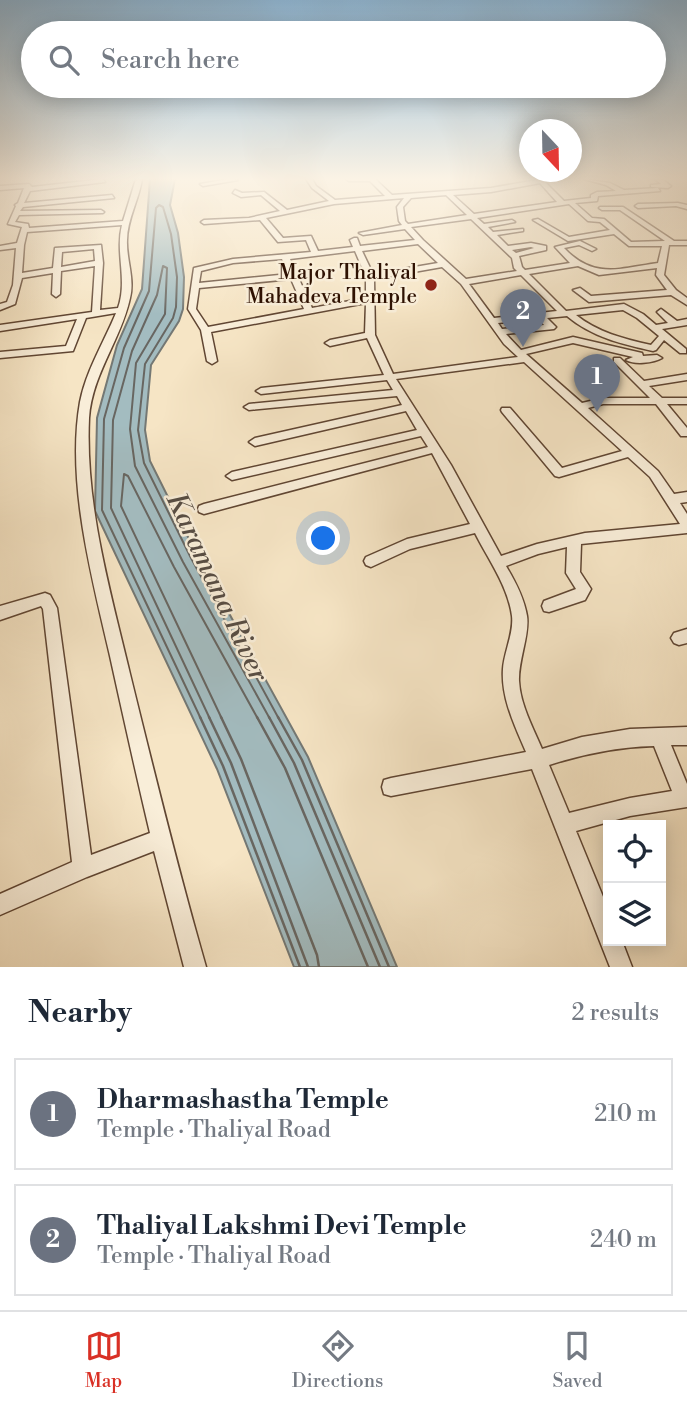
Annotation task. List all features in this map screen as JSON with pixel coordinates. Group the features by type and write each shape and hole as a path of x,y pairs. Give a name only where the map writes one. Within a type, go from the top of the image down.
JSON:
{"street":[{"path":"11,224 26,228 104,224"},
{"path":"0,307 10,304 18,276 20,245 26,228 34,224"},
{"path":"127,224 123,246 129,278 121,310 86,391 83,453 85,499 95,556 160,839 195,967"},
{"path":"267,224 281,240 308,238 316,254"},
{"path":"363,233 418,224"},
{"path":"483,226 497,224"},
{"path":"542,224 560,236 592,249"},
{"path":"606,224 629,244 687,243"},
{"path":"643,224 669,243"},
{"path":"406,226 464,282 500,332 654,474 687,526 575,541 537,549 497,564"},
{"path":"483,226 515,255 522,272 579,323 615,340 653,348 664,335"},
{"path":"490,234 521,230"},
{"path":"613,232 558,247 578,264 599,273 660,265"},
{"path":"354,240 370,277 370,335 390,377 445,465 511,588 520,618 511,668 511,685 517,709 603,921"},
{"path":"212,361 206,330 192,309 196,272 202,267 420,242"},
{"path":"669,243 660,265 661,279 687,302"},
{"path":"0,248 20,245"},
{"path":"57,293 58,250 96,245 100,249 96,313"},
{"path":"506,248 531,245 543,248 515,255"},
{"path":"285,257 309,310"},
{"path":"18,276 99,264"},
{"path":"370,277 444,264"},
{"path":"464,282 578,264"},
{"path":"194,286 294,276"},
{"path":"577,290 589,299 673,292"},
{"path":"206,330 369,300"},
{"path":"493,321 624,307 683,351"},
{"path":"0,328 121,310"},
{"path":"661,312 675,324"},
{"path":"0,355 70,349 83,315"},
{"path":"500,332 551,327 541,316"},
{"path":"654,328 687,322"},
{"path":"330,343 370,335"},
{"path":"261,391 390,377 524,356 573,340 639,355 637,359"},
{"path":"657,358 617,360 659,401 685,433"},
{"path":"641,384 687,377"},
{"path":"291,387 294,403"},
{"path":"249,408 400,393"},
{"path":"580,407 603,401 687,401"},
{"path":"256,442 409,407"},
{"path":"506,410 559,473 630,453"},
{"path":"232,476 424,432"},
{"path":"204,509 434,449"},
{"path":"670,499 687,497"},
{"path":"371,561 407,544 477,527"},
{"path":"550,606 580,596 584,589 573,573 575,541"},
{"path":"0,613 45,599 50,608 83,868"},
{"path":"391,786 537,759 618,740 687,736"},
{"path":"565,824 630,807 684,799 659,737"},
{"path":"0,905 83,868 160,839"},
{"path":"613,946 621,967"}],"water":[{"path":"147,224 175,224 184,277 183,309 179,321 151,365 145,430 150,461 197,555 308,757 397,967 294,967 217,769 95,511 97,418 117,345 142,289"}],"place":[{"name":"Major Thaliyal Mahadeva Temple","path":"431,285"},
{"name":"Thaliyal Lakshmi Devi Temple","path":"523,347"},
{"name":"Dharmashastha Temple","path":"597,412"}],"water label":[{"name":"Karamana River","path":"217,587"}]}
